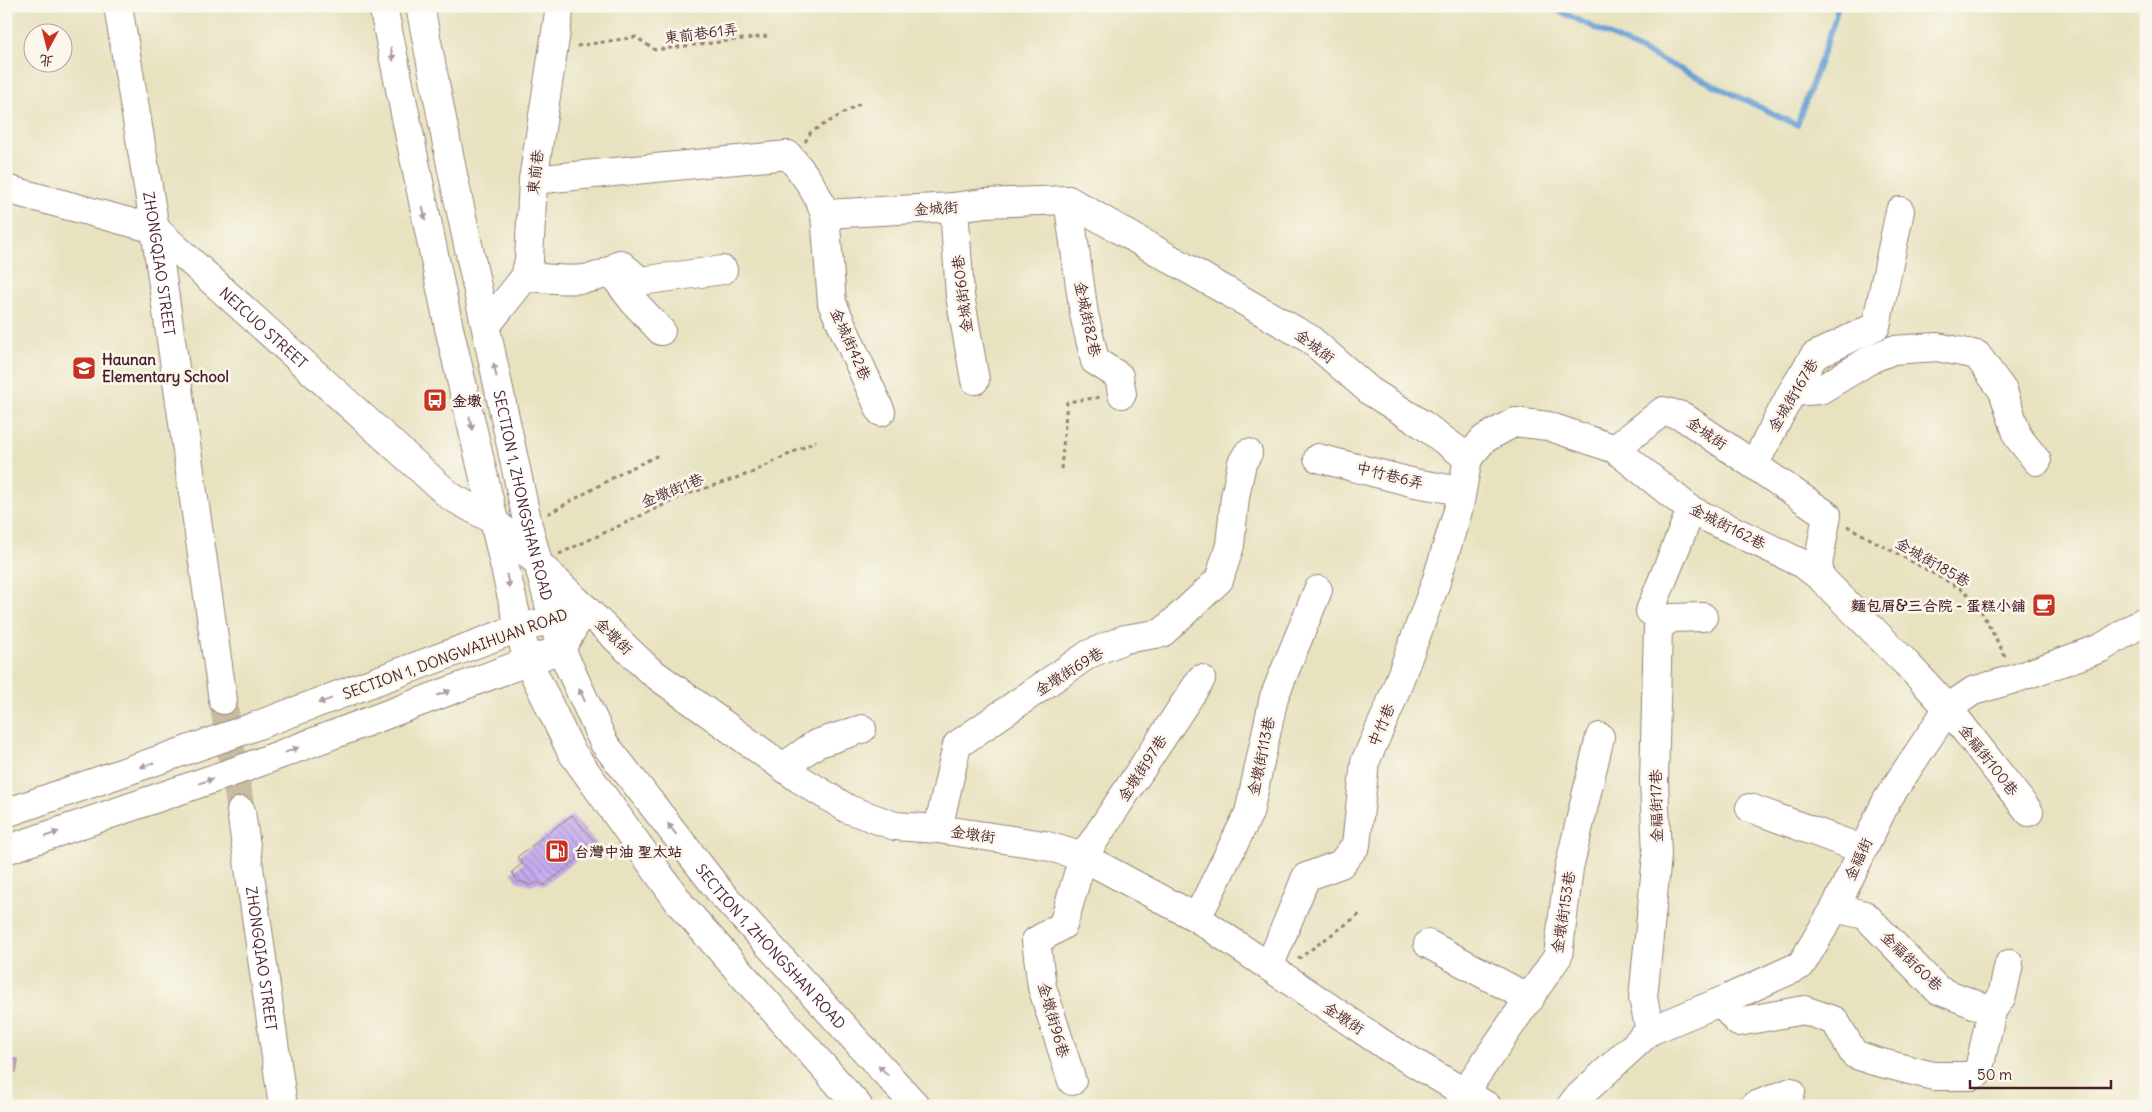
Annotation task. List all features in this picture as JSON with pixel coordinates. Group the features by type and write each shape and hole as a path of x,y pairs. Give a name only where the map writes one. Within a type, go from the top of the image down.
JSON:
{"main road":[{"name":"ZHONGQIAO STREET","path":"118,6 155,229 223,700"},
{"path":"382,6 425,218 493,520 528,661 571,751 681,905 858,1106"},
{"name":"SECTION 1, ZHONGSHAN ROAD","path":"420,6 528,525 561,649 604,743 722,892 916,1106"},
{"name":"東前巷","path":"525,277 528,260 533,180 560,6"},
{"path":"533,180 788,155 800,167 820,200 825,214"},
{"name":"NEICUO STREET","path":"6,189 155,229 450,496 493,520"},
{"name":"金城街","path":"825,214 954,207 985,203 1068,200 1310,339 1370,391 1422,424 1468,458"},
{"name":"金城街82巷","path":"1068,200 1084,314 1094,362 1120,376 1122,394"},
{"name":"金城街60巷","path":"954,207 960,296 975,380"},
{"name":"金城街167巷","path":"1754,465 1792,392 1814,356 1876,326 1900,211"},
{"name":"金城街42巷","path":"825,214 832,303 881,412"},
{"path":"486,326 525,277 592,278 611,272 620,264 640,281 723,270"},
{"path":"611,272 634,302 661,331"},
{"path":"1792,392 1820,390 1873,358 1893,350 1937,347 1977,355 2003,391 2018,437 2037,461"},
{"name":"金城街","path":"1615,449 1662,411 1682,416 1827,515"},
{"path":"1468,458 1484,439 1515,422 1548,426 1615,449"},
{"name":"金城街162巷","path":"1615,449 1691,510 1803,564 1821,578"},
{"name":"金墩街69巷","path":"938,829 957,745 1089,654 1125,639 1162,633 1219,580 1230,545 1235,497 1240,472 1248,453"},
{"name":"中竹巷6弄","path":"1318,458 1415,483 1461,491"},
{"name":"中竹巷","path":"1275,971 1306,877 1341,864 1356,845 1365,762 1389,708 1436,582 1459,507 1468,458"},
{"path":"1650,611 1691,510"},
{"path":"1827,515 1818,565 1821,578 1948,708"},
{"name":"金墩街","path":"493,520 649,670 783,767 848,809 895,826 938,829 1044,845 1083,857 1197,918 1462,1099 1487,1106"},
{"name":"金墩街113巷","path":"1197,918 1249,813 1274,697 1318,590"},
{"name":"SECTION 1, DONGWAIHUAN ROAD","path":"6,813 242,732 519,628 586,608"},
{"name":"SECTION 1, DONGWAIHUAN ROAD","path":"561,649 586,608"},
{"name":"金福街17巷","path":"1650,1031 1643,998 1657,856 1654,781 1658,628 1672,618 1703,617"},
{"name":"金福街","path":"1570,1106 1650,1031 1801,965 1835,908 1887,800 1948,708 1973,690 2018,678 2101,648 2146,620"},
{"path":"6,850 247,768 561,649"},
{"name":"金墩街97巷","path":"1083,857 1201,679"},
{"name":"金福街100巷","path":"1948,708 2029,812"},
{"path":"783,767 816,744 862,729"},
{"name":"金墩街153巷","path":"1462,1099 1558,956 1570,868 1600,737"},
{"path":"1750,808 1862,849"},
{"name":"ZHONGQIAO STREET","path":"241,811 282,1106"},
{"name":"金墩街96巷","path":"1072,1081 1042,987 1036,941 1063,925 1083,857"},
{"name":"金福街60巷","path":"1835,908 1865,914 1938,990 1992,1011"},
{"path":"1428,944 1530,999"},
{"path":"1720,1002 1738,1022 1804,1010 1835,1021 1854,1054 1933,1076 1972,1076 1978,1073 1992,1011 2002,996 2009,964"},
{"path":"1754,1106 1791,1092"}],"path":[{"name":"東前巷61弄","path":"554,49 636,36 655,50 767,36"},
{"path":"793,160 811,132 861,103"},
{"path":"1061,469 1067,402 1122,394"},
{"name":"金墩街1巷","path":"538,563 685,495 751,473 816,441"},
{"path":"528,525 625,471 661,454"},
{"name":"金城街185巷","path":"1827,515 1965,591 1978,605 2018,678"},
{"path":"1275,971 1360,914"}],"building":[{"name":"台灣中油 聖太站","path":"572,815 597,844 543,886 538,882 532,885 517,881 512,872 523,863 517,857"},
{"path":"6,1059 18,1060 16,1072 6,1071"}],"waterway":[{"path":"1549,6 1797,125 1838,6"}],"tunnel":[{"path":"223,700 241,811"}],"place":[{"name":"Haunan Elementary School","path":"84,368"},
{"name":"金墩","path":"435,400"},
{"name":"麵包屑&三合院 - 蛋糕小舖","path":"2044,605"},
{"name":"台灣中油 聖太站","path":"557,851"}]}
